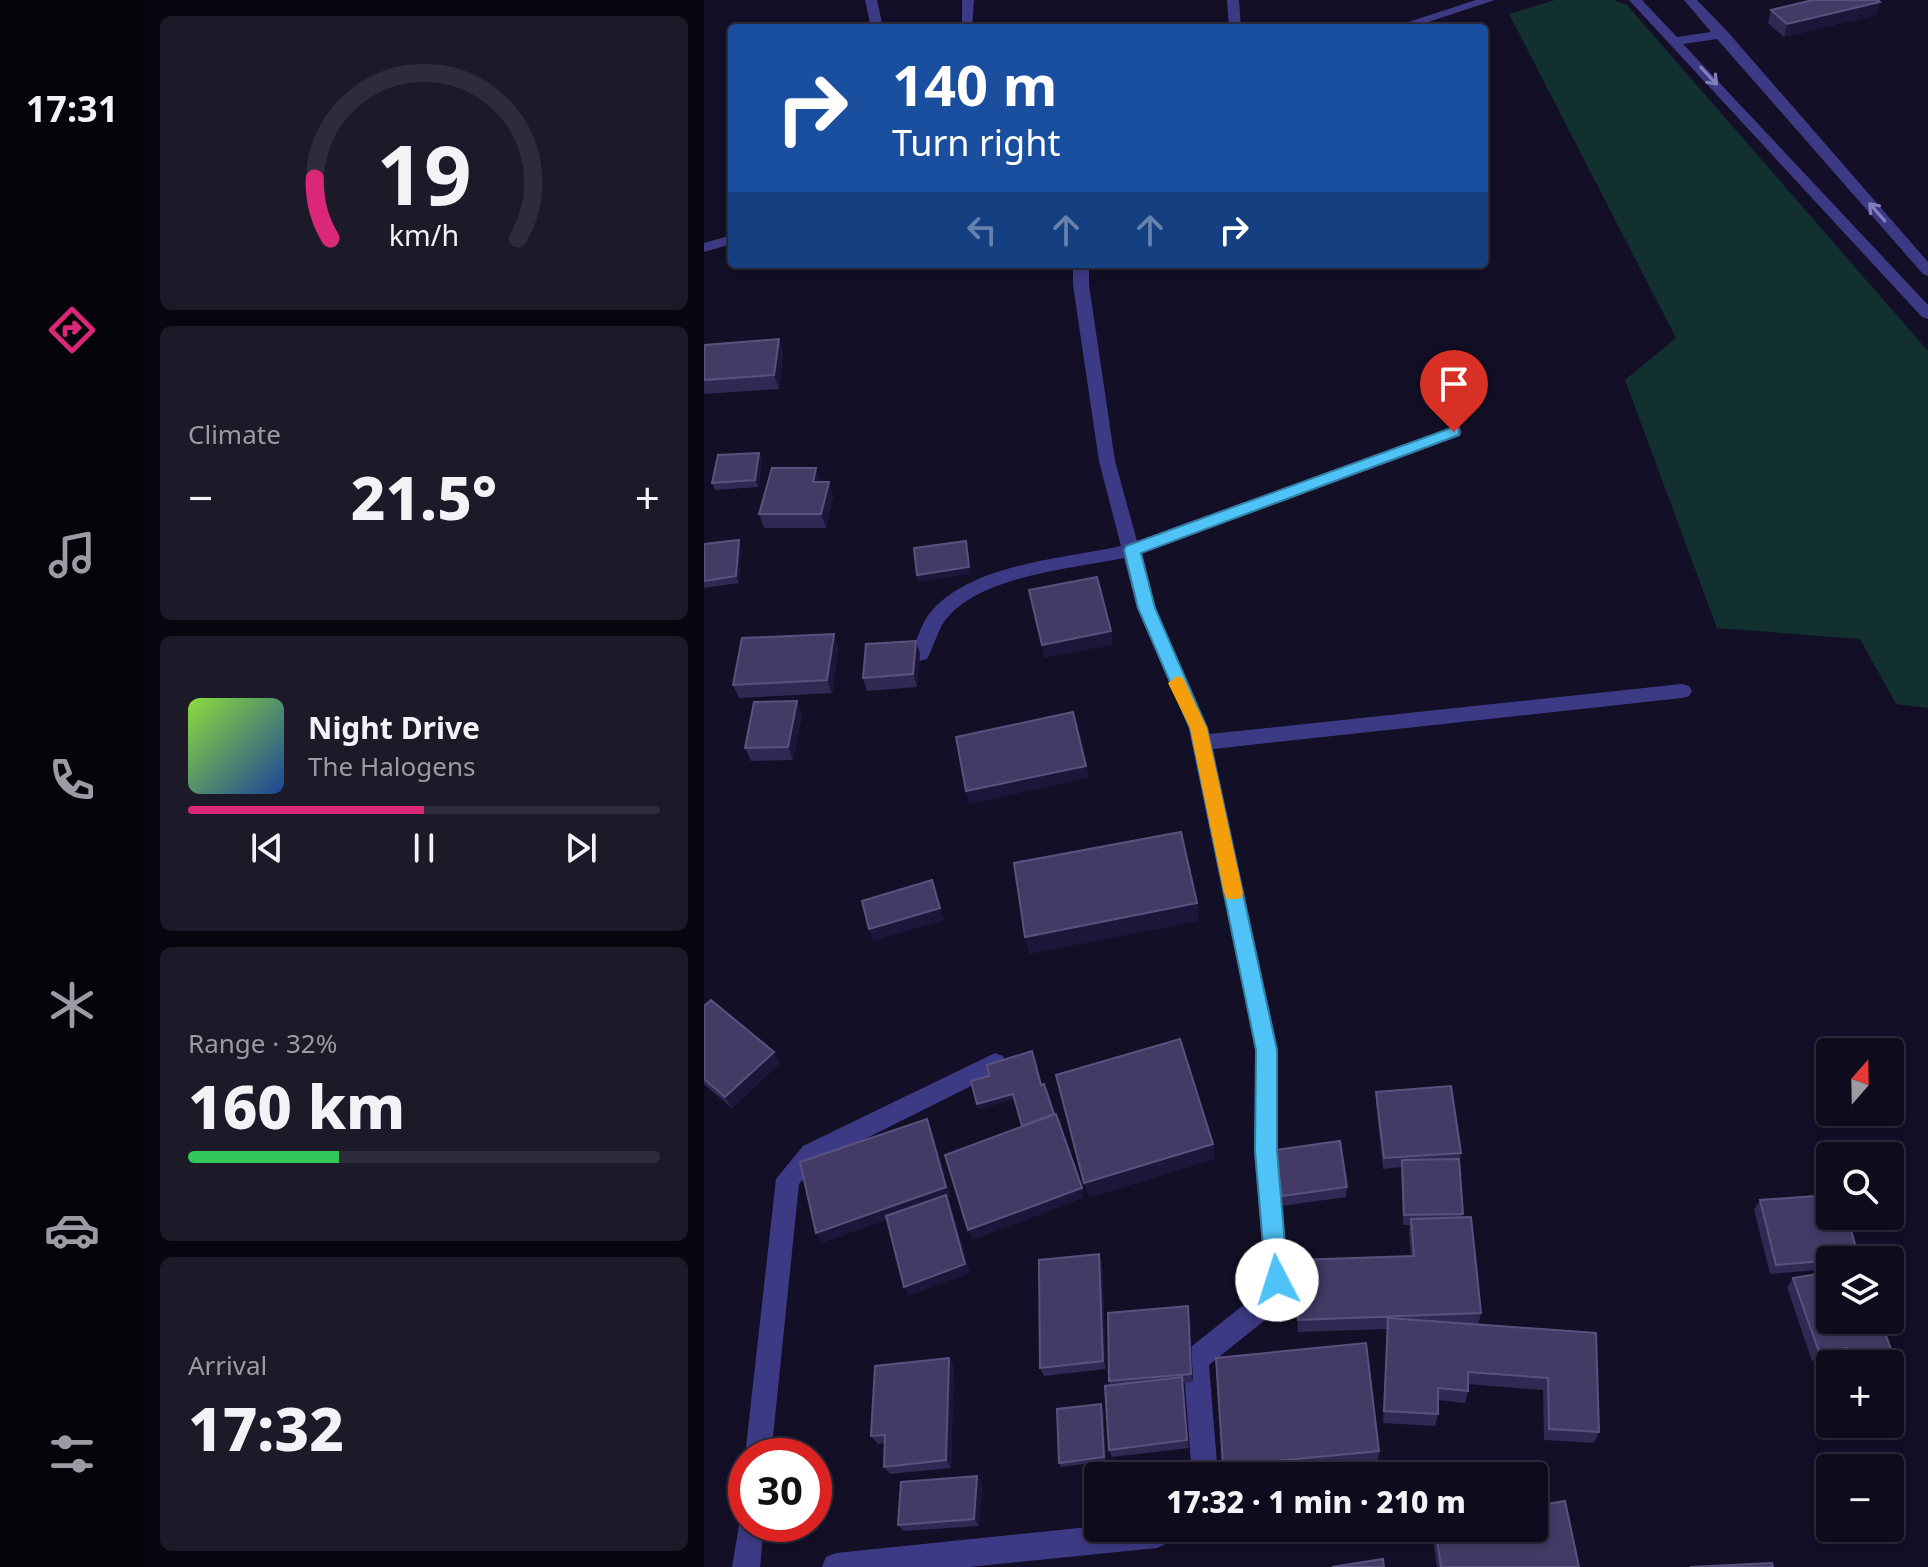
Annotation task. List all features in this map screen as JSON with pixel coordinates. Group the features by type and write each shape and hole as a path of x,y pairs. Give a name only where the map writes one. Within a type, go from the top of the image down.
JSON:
{"street":[{"path":"871,0 876,24"},
{"path":"968,0 968,24"},
{"path":"1233,0 1235,24"},
{"path":"1409,24 1489,0"},
{"path":"1635,0 1928,314"},
{"path":"1690,0 1926,269"},
{"path":"1676,41 1722,34"},
{"path":"704,248 728,240"},
{"path":"1081,268 1107,461 1146,608 1199,728 1267,1050 1266,1151 1277,1280 1265,1304 1196,1359 1204,1462"},
{"path":"1888,270 1926,269"},
{"path":"920,654 936,619 971,588 1001,578 1132,550 1454,432"},
{"path":"1202,743 1682,691"},
{"path":"760,1438 788,1179 811,1154 995,1063"},
{"path":"746,1567 749,1542"},
{"path":"836,1567 986,1559 1102,1542"}],"green space":[{"path":"1555,0 1614,0 1627,5 1928,351 1928,708 1896,704 1860,639 1717,628 1625,380 1676,338 1509,14"}],"building":[{"path":"1813,0 1880,2 1787,24 1771,10"},
{"path":"779,339 774,375 704,380 705,345"},
{"path":"759,453 755,480 712,483 718,455"},
{"path":"772,468 816,468 813,482 829,482 821,514 759,514"},
{"path":"739,540 736,576 704,581 704,544"},
{"path":"966,541 969,567 917,575 914,548"},
{"path":"1097,577 1111,631 1042,645 1029,590"},
{"path":"834,634 827,680 733,685 742,638"},
{"path":"916,641 913,674 863,678 866,644"},
{"path":"797,701 788,747 745,748 754,702"},
{"path":"1073,712 1086,766 966,791 956,737"},
{"path":"1181,832 1197,903 1025,937 1014,863"},
{"path":"932,880 940,908 869,929 862,901"},
{"path":"711,1000 774,1052 725,1097 704,1079 704,1006"},
{"path":"1180,1039 1213,1144 1084,1183 1056,1075"},
{"path":"1032,1051 1041,1085 1044,1084 1054,1114 1022,1126 1013,1094 977,1104 971,1081 989,1076 987,1065"},
{"path":"1451,1086 1461,1153 1384,1158 1376,1092"},
{"path":"1056,1114 1082,1188 968,1230 945,1155"},
{"path":"927,1119 946,1187 816,1233 800,1162"},
{"path":"1340,1141 1347,1187 1282,1196 1275,1150"},
{"path":"1459,1159 1463,1214 1404,1215 1402,1160"},
{"path":"946,1195 965,1264 904,1287 886,1216"},
{"path":"1816,1196 1816,1230 1851,1230 1856,1246 1816,1246 1816,1262 1776,1265 1760,1200"},
{"path":"1471,1217 1481,1313 1298,1320 1295,1260 1414,1256 1411,1219"},
{"path":"1099,1254 1103,1361 1040,1368 1039,1260"},
{"path":"1816,1274 1816,1334 1885,1334 1891,1350 1818,1350 1793,1278"},
{"path":"1188,1306 1191,1374 1109,1381 1108,1313"},
{"path":"1388,1318 1596,1333 1599,1432 1549,1429 1548,1378 1468,1372 1468,1391 1438,1388 1438,1414 1384,1411"},
{"path":"1366,1343 1379,1451 1265,1462 1223,1462 1216,1358"},
{"path":"949,1358 946,1460 884,1467 885,1435 871,1436 875,1366"},
{"path":"1182,1377 1187,1440 1109,1450 1105,1386"},
{"path":"1101,1404 1104,1457 1059,1463 1057,1409"},
{"path":"977,1476 974,1519 898,1525 901,1482"},
{"path":"1565,1501 1579,1567 1441,1567 1437,1542 1548,1542 1548,1504"},
{"path":"1383,1559 1384,1567 1332,1567"},
{"path":"1772,1563 1773,1567 1690,1567"}],"slow traffic":[{"path":"1177,683 1199,728 1233,893"}],"route":[{"path":"1277,1280 1266,1151 1267,1050 1199,728 1146,608 1132,550 1454,432"}]}
